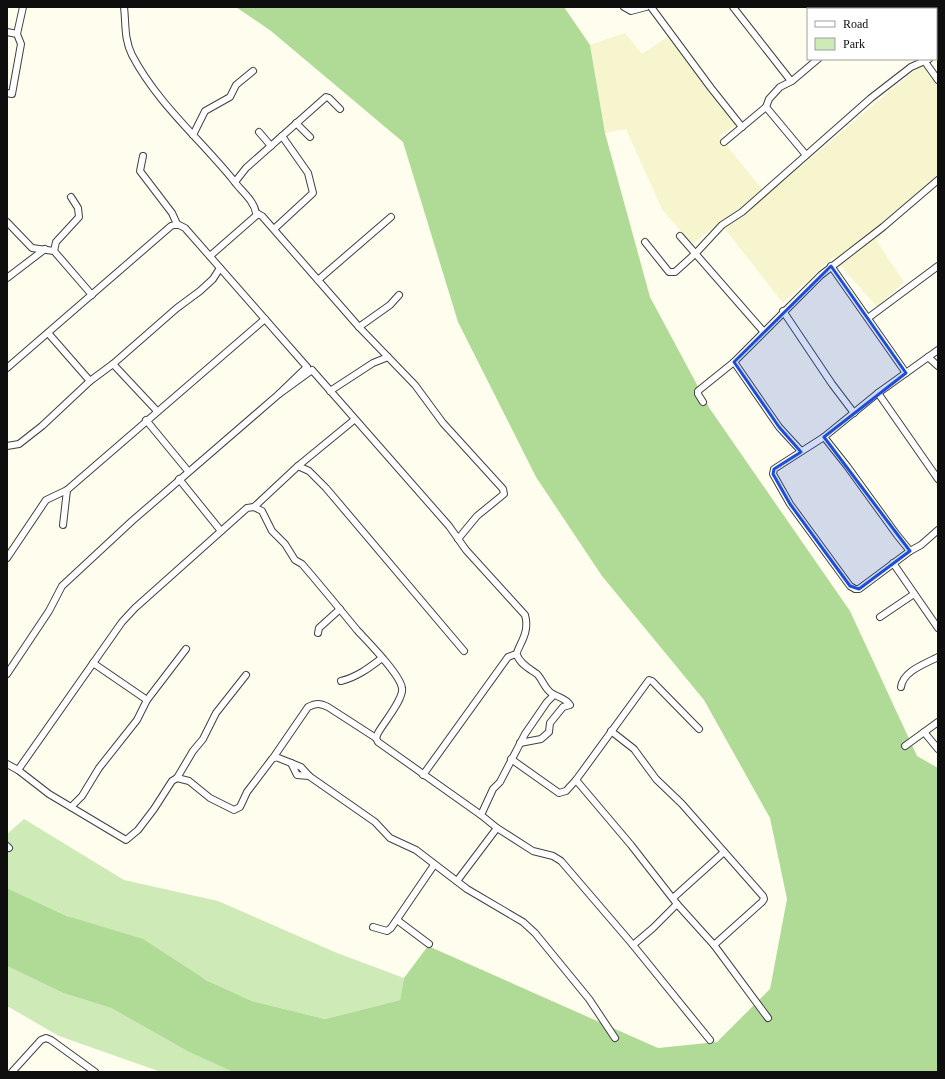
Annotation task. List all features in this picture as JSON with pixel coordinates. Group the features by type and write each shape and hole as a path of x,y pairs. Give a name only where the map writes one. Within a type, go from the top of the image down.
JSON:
{"street":[{"path":"7,94 12,94 21,44 17,34 23,7"},
{"path":"124,7 126,38 132,54 156,92 193,135 213,155 250,200 258,214 262,216 274,229 359,327 415,385 443,423 503,489 504,494 501,498 477,516 458,539"},
{"path":"624,7 631,11 646,7"},
{"path":"651,7 656,11 711,88 742,127"},
{"path":"733,7 791,81"},
{"path":"7,32 17,34"},
{"path":"724,142 766,107 773,94 784,84 791,81 817,60"},
{"path":"645,242 671,273 675,272 696,253 722,225 742,212 871,98 911,67 925,60 938,80"},
{"path":"193,135 200,118 205,111 230,97 236,85 253,71"},
{"path":"235,182 240,175 271,146 326,97 340,109"},
{"path":"766,107 806,155"},
{"path":"296,123 310,137"},
{"path":"259,132 271,146"},
{"path":"274,229 313,193 308,173 282,136"},
{"path":"7,674 49,611 62,586 179,479 279,394 308,367 210,256 184,228 177,224 172,213 140,171 143,156"},
{"path":"703,402 698,394 698,391 734,362 831,266 882,227 938,180"},
{"path":"54,251 56,242 79,217 78,208 71,197"},
{"path":"210,256 258,214"},
{"path":"318,280 391,217"},
{"path":"7,222 32,248 54,251 92,295"},
{"path":"7,368 171,226 177,224"},
{"path":"680,236 763,332"},
{"path":"7,278 45,249"},
{"path":"831,266 906,373"},
{"path":"868,318 938,266"},
{"path":"7,446 19,444 90,381 113,364 177,308 200,291 213,279 220,268"},
{"path":"359,327 390,305 399,295"},
{"path":"784,311 832,384 854,413"},
{"path":"7,558 46,500 67,490 146,420 244,338 265,318"},
{"path":"48,333 90,381"},
{"path":"938,350 878,393 824,437 774,469 773,474 790,504 850,586 855,589 859,588 892,563 920,545 938,530"},
{"path":"330,391 373,363 388,356"},
{"path":"928,357 938,366"},
{"path":"734,362 779,427 801,451"},
{"path":"113,364 157,411"},
{"path":"279,394 312,370 354,420 361,425 508,598 525,615 527,632 516,654 508,657 423,775"},
{"path":"878,393 938,479"},
{"path":"146,420 188,471"},
{"path":"18,770 122,622 135,608 247,508 254,506 298,466 354,420"},
{"path":"824,437 847,466 896,535 910,551"},
{"path":"298,466 309,471 326,488 464,651"},
{"path":"179,479 221,531"},
{"path":"63,525 67,490"},
{"path":"254,506 262,511 272,531 285,544 295,560 302,564 382,658 400,683 402,689 395,707 387,717 376,738"},
{"path":"892,563 938,628"},
{"path":"880,617 914,594"},
{"path":"318,633 318,628 340,609"},
{"path":"932,619 938,615"},
{"path":"71,807 82,796 99,768 137,720 146,700 186,649"},
{"path":"516,654 530,670 537,674 548,690 567,701 570,705 562,707 550,723 549,732 541,739 520,743"},
{"path":"901,687 902,682 914,670 938,657"},
{"path":"341,681 350,679 366,670 382,658"},
{"path":"93,663 146,700"},
{"path":"7,764 18,770 49,794 126,840 131,838 138,830 172,782 177,778 192,752 203,739 216,713 246,675"},
{"path":"511,759 559,793 566,791 576,780 649,680 652,681 699,729"},
{"path":"547,702 548,690"},
{"path":"481,815 493,789 500,782 520,743 547,702 556,695"},
{"path":"177,778 183,778 210,798 236,810 244,800 247,792 308,707 314,704 328,706 376,738 378,742 497,828 533,851 553,856 561,861 633,945 710,1040"},
{"path":"905,746 938,722"},
{"path":"611,731 634,749 656,779 682,804 764,899 714,945"},
{"path":"924,732 938,748"},
{"path":"272,759 276,757 301,767 309,776 365,814 390,838 416,850 434,865 494,906 523,922 532,930 589,1000 615,1038"},
{"path":"576,780 632,845 677,904 714,945 768,1018"},
{"path":"457,881 497,828"},
{"path":"672,898 724,852"},
{"path":"373,927 388,931 434,865"},
{"path":"633,945 677,904"},
{"path":"397,920 429,944"},
{"path":"12,1072 41,1040 46,1038 51,1040 95,1072"}],"highlighted area":[{"path":"831,266 906,373 824,437 910,551 859,589 850,586 790,504 773,474 774,469 801,452 779,427 734,362"}],"green space":[{"path":"236,7 564,7 590,45 605,133 650,297 710,409 850,611 917,756 938,768 938,1072 233,1072 189,1052 111,1008 63,993 7,966 7,888 67,916 143,939 206,980 252,1001 325,1019 400,1000 404,978 428,946 658,1048 717,1042 770,989 787,899 770,818 704,700 602,576 536,477 458,322 403,142 271,31"},
{"path":"625,33 642,54 670,35 739,123 719,136 767,195 922,64 938,86 938,182 876,240 904,282 877,307 833,257 783,303 720,223 692,244 662,209 626,129 605,133 590,45"},
{"path":"24,819 124,880 218,901 337,953 404,978 400,1000 325,1019 252,1001 7,888 7,834"},
{"path":"7,966 63,993 111,1008 189,1052 233,1072 161,1072 59,1036 7,1006"}]}
